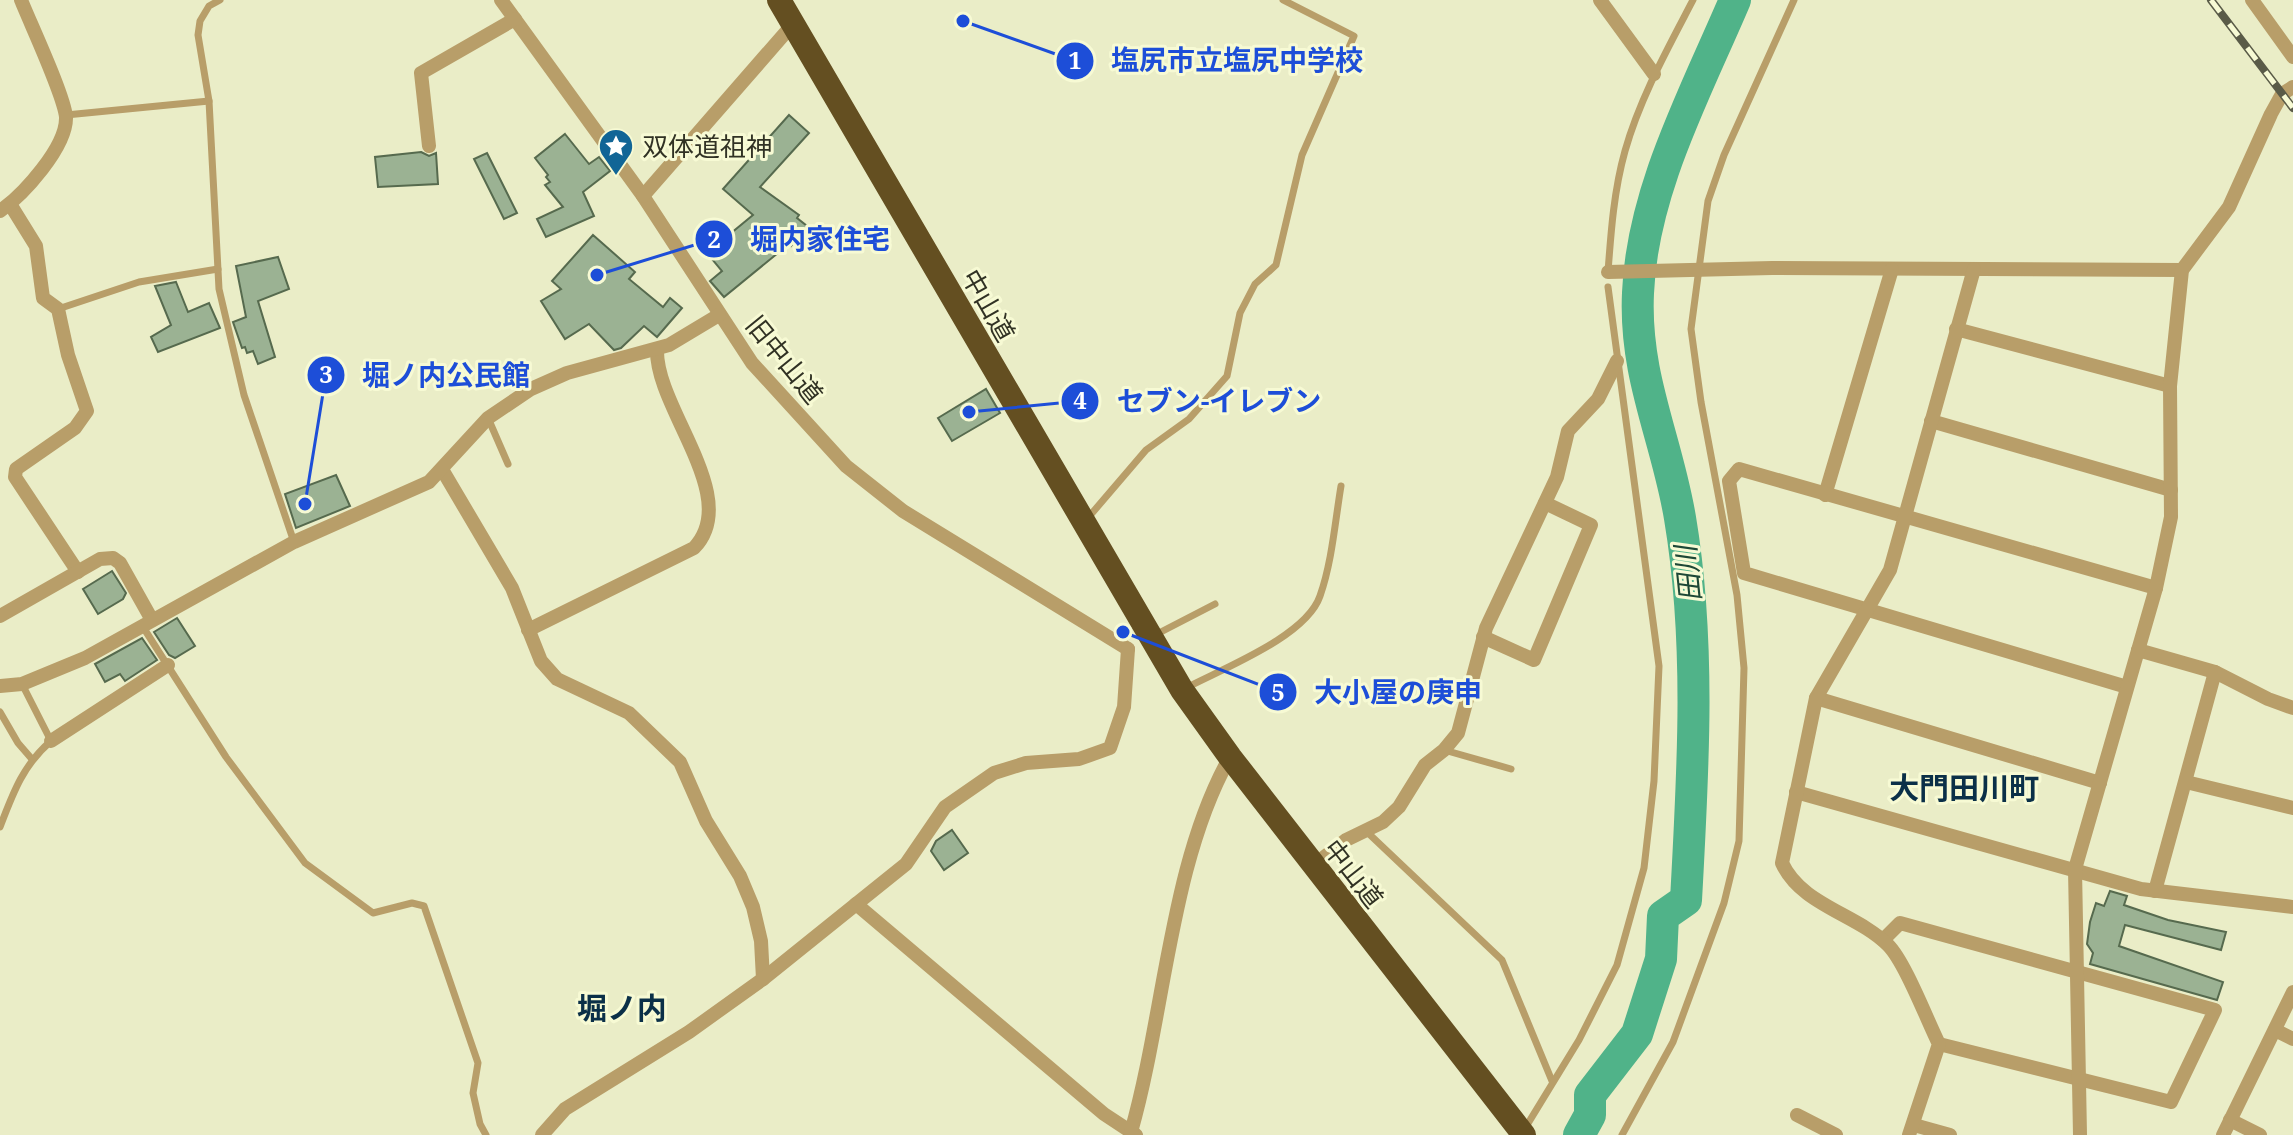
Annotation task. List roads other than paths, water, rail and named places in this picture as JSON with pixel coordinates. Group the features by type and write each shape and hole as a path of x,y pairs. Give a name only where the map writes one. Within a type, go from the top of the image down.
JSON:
{"highway":[{"name":"中山道","path":"779,0 1084,524 1138,644 1182,690 1313,866 1522,1134"}],"street":[{"path":"21,0 66,115 64,136 20,197 5,208 36,246 43,298 58,309 71,367 87,411 86,417 16,469 15,477 78,572"},
{"name":"旧中山道","path":"501,0 643,196 719,315 779,394 868,486 949,541 1138,644"},
{"path":"1600,0 1654,74"},
{"path":"2252,0 2293,57"},
{"path":"429,146 421,73 515,19"},
{"path":"643,196 793,24"},
{"path":"2080,1135 2075,869 2156,588 2171,517 2170,386 2182,270 2229,207 2271,114 2282,94 2293,87"},
{"path":"1825,495 1892,269"},
{"path":"1950,1135 1912,1130 1939,1044 1892,948 1802,890 1789,877 1782,863 1816,698 1890,570 1974,269"},
{"path":"1610,277 1697,271 2182,270"},
{"path":"0,686 22,684 85,658 294,542 429,482 443,471 488,418 531,389 567,373 657,349 719,315"},
{"path":"1956,329 2170,386"},
{"path":"528,630 694,548 706,535 709,507 704,482 656,364 657,349"},
{"path":"1313,866 1346,840 1367,832 1399,807 1425,765 1444,750 1458,733 1483,637 1557,477 1568,431 1598,399 1617,361"},
{"path":"1931,421 2171,490"},
{"path":"2127,687 1865,612 1744,573 1729,481 1739,469 2156,588"},
{"path":"443,471 512,588 541,661 557,679 629,713 680,762 706,821 740,876 753,907 763,979"},
{"path":"1483,637 1534,660 1591,525 1545,503"},
{"path":"0,616 100,559 113,558 120,563 148,623"},
{"path":"542,1135 565,1109 689,1032 763,979 906,864 945,807 994,773 1026,763 1079,759 1110,748 1124,707 1138,644"},
{"path":"2138,650 2215,672 2293,708"},
{"path":"51,741 168,665"},
{"path":"2155,891 2215,672"},
{"path":"1816,698 2100,783"},
{"path":"856,904 1104,1114 1134,1133 1192,846 1216,781 1230,757"},
{"path":"2186,782 2293,808"},
{"path":"1796,792 2155,891 2293,907"},
{"path":"1883,940 1900,923 2215,1010 2171,1102 1939,1044"},
{"path":"2223,1135 2293,992"},
{"path":"2275,1030 2293,1039"},
{"path":"1797,1115 1836,1135"},
{"path":"2230,1120 2260,1135"}],"lane":[{"path":"220,0 209,6 200,21 198,35 209,101 219,289 244,395 294,542"},
{"path":"1084,524 1146,450 1189,419 1227,376 1240,313 1255,284 1276,265 1302,155 1354,36 1283,0"},
{"path":"1522,1134 1579,1040 1617,965 1644,868 1654,781 1659,666 1617,361 1610,277 1613,208 1625,149 1654,74 1693,0"},
{"path":"1622,1135 1673,1042 1724,903 1739,841 1744,668 1737,595 1701,402 1691,329 1708,201 1794,0"},
{"path":"66,115 209,101"},
{"path":"58,309 139,282 218,269"},
{"path":"488,418 508,464"},
{"path":"1182,690 1281,638 1310,614 1320,597 1341,486"},
{"path":"1138,644 1215,604"},
{"path":"148,623 168,665 226,757 305,863 373,913 412,903 424,906 478,1063 473,1093 480,1124 486,1135"},
{"path":"0,827 15,785 31,758 51,741 22,684"},
{"path":"0,712 31,758"},
{"path":"1444,750 1511,769"},
{"path":"1367,832 1502,960 1552,1081"}],"waterway":[{"name":"田川","path":"1579,1135 1590,1115 1590,1095 1637,1034 1661,959 1663,916 1686,900 1694,708 1691,613 1680,518 1641,352 1638,293 1649,217 1660,180 1688,106 1735,0"}],"railway":[{"path":"2211,0 2293,108"}],"place":[{"name":"塩尻市立塩尻中学校","path":"963,21"},
{"name":"双体道祖神","path":"616,177"},
{"name":"堀内家住宅","path":"597,275"},
{"name":"セブン-イレブン","path":"969,412"},
{"name":"堀ノ内公民館","path":"305,504"},
{"name":"大小屋の庚申","path":"1123,632"}],"district":[{"name":"大門田川町","path":"1964,787"},
{"name":"堀ノ内","path":"622,1007"}]}
